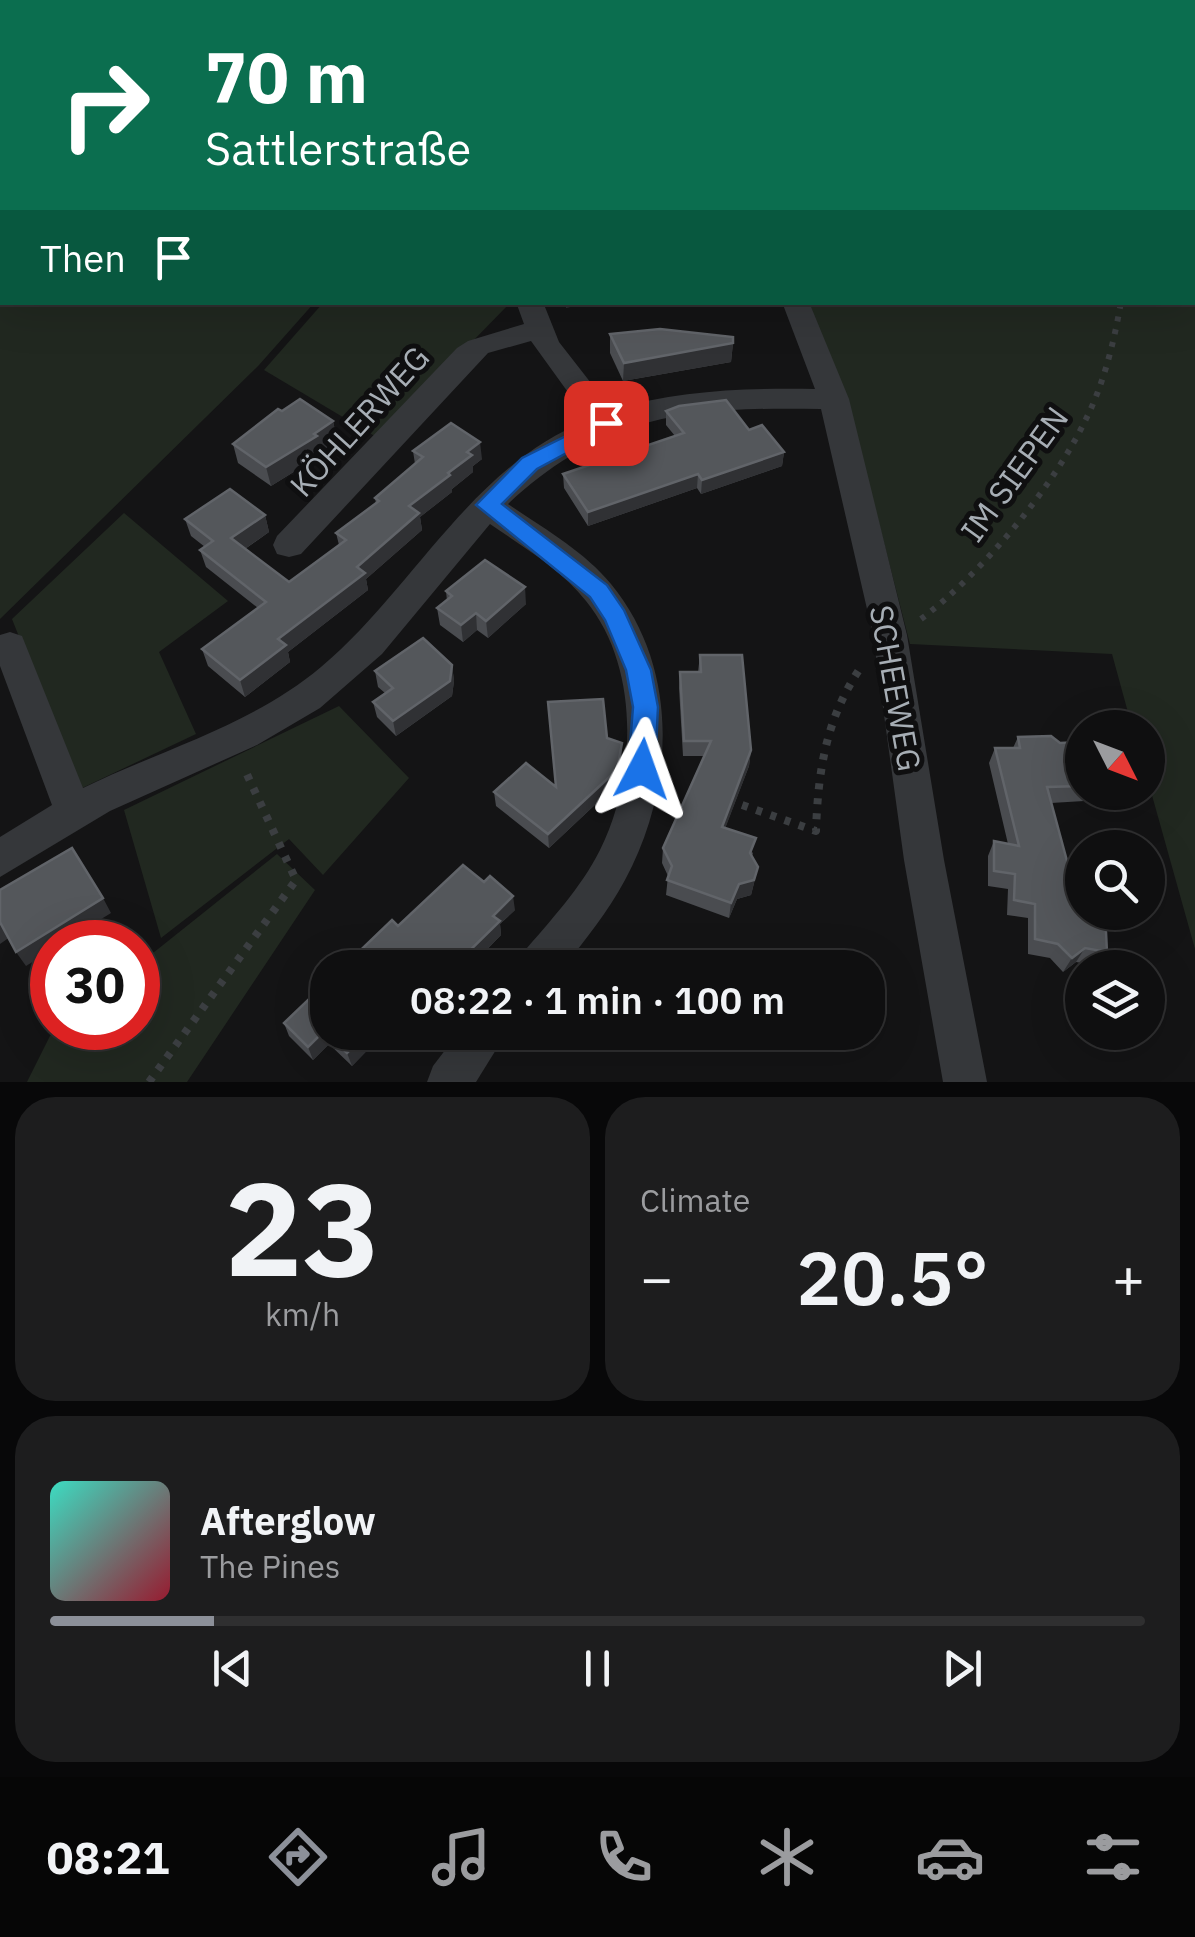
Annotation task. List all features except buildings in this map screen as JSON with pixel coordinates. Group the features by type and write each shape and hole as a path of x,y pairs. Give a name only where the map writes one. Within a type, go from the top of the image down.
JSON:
{"street":[{"name":"SCHEEWEG","path":"795,305 834,399 890,636 924,860 966,1082"},
{"name":"KÖHLERWEG","path":"289,545 467,355 534,316 546,344 606,423"},
{"path":"0,859 73,811 231,740 303,702 362,655 488,505 530,463 606,423 666,405 763,397 834,399"},
{"path":"488,505 598,591 627,639 645,707 636,800 614,863 550,950"},
{"path":"10,646 73,811"},
{"path":"449,1082 473,1050"}],"path":[{"name":"IM SIEPEN","path":"711,794 816,830 820,758 828,724 858,670 890,636 938,609 972,574 1085,423 1113,350 1120,305"},
{"path":"149,1082 296,880 231,740"}],"shaded area":[{"path":"0,305 312,305 259,365 0,619"},
{"path":"321,305 508,305 378,438 264,370"},
{"path":"803,305 1195,305 1195,949 1165,830 1162,830 1156,810 1165,810 1165,710 1127,710 1112,654 910,644 847,399"},
{"path":"124,513 228,601 159,652 196,734 80,789 12,619"},
{"path":"339,706 409,778 323,875 289,839 161,938 160,920 156,920 124,810"},
{"path":"277,854 315,890 187,1082 27,1082 43,1050 160,1050 160,947"}],"route":[{"path":"606,423 530,463 488,505 598,591 616,616 638,670 645,707 642,769"}]}
